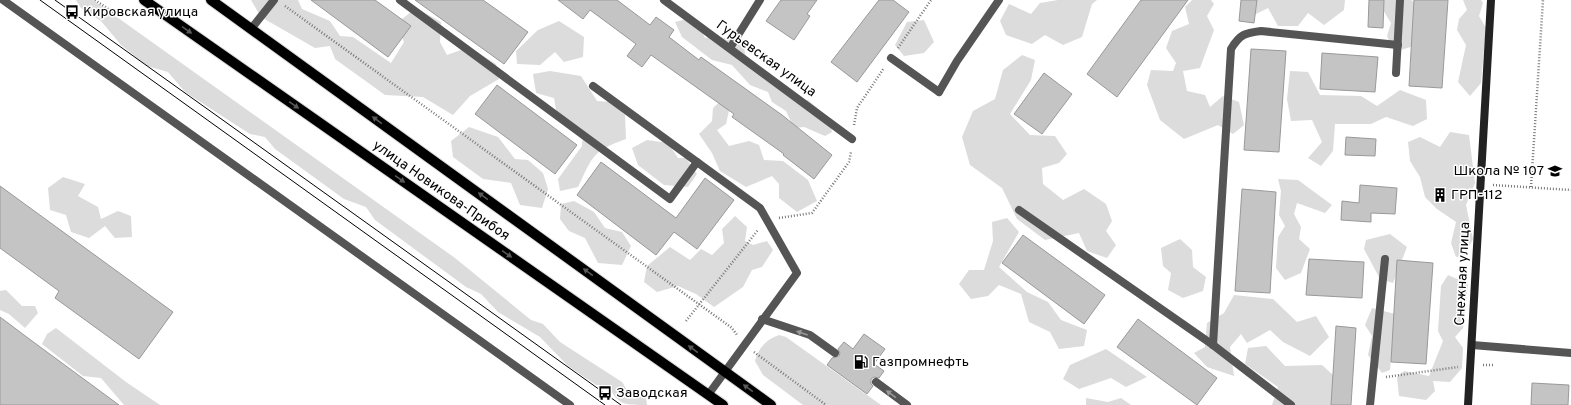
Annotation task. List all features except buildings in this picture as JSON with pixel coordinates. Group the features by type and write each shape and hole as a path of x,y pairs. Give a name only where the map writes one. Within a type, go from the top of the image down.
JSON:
{"main road":[{"name":"улица Новикова-Прибоя","path":"144,0 723,405"},
{"name":"улица Новикова-Прибоя","path":"211,0 771,405"}],"street":[{"path":"3,0 570,405"},
{"path":"251,29 274,0"},
{"path":"400,0 670,199 697,162"},
{"name":"Гурьевская улица","path":"664,0 852,139"},
{"path":"730,48 760,0"},
{"path":"892,58 939,92 999,0"},
{"path":"1396,73 1400,0"},
{"name":"Снежная улица","path":"1468,405 1491,0"},
{"path":"1213,345 1231,49 1236,41 1244,34 1261,31 1398,45"},
{"path":"592,86 760,208 797,273 708,395"},
{"path":"1019,210 1213,345 1292,405"},
{"path":"1370,405 1385,259"},
{"path":"762,319 810,335 835,353"},
{"path":"1472,345 1571,353"},
{"path":"876,382 907,405"}],"path":[{"path":"95,0 117,15"},
{"path":"686,321 766,219 812,213 849,162 857,108 931,0"},
{"path":"1531,187 1543,0"},
{"path":"283,5 732,328 744,345 826,405"},
{"path":"1481,184 1571,190"},
{"path":"1373,378 1471,365 1495,365"}],"shaded area":[{"path":"76,0 93,0 455,258 531,320 543,324 560,342 622,382 627,390 646,398 647,405 623,403 615,397 609,386 596,385 568,366 540,337 498,312 481,294 466,287 375,220 366,207 344,199 275,149 265,137 250,134 185,92 168,72 147,66 121,45 101,21 81,8"},
{"path":"251,0 298,0 302,9 330,21 340,36 353,37 391,63 404,42 397,23 416,8 441,22 440,42 447,55 469,47 496,64 499,79 470,96 453,115 423,97 385,95 335,59 330,46 315,48 261,17"},
{"path":"1058,0 1097,0 1092,4 1082,37 1063,45 1045,35 1032,44 1006,35 1000,21 1009,4 1031,14 1040,3"},
{"path":"1192,0 1211,0 1214,4 1207,16 1214,30 1200,68 1183,71 1187,91 1205,95 1210,107 1223,96 1239,102 1244,125 1233,134 1218,125 1184,139 1160,120 1147,85 1151,70 1173,71 1176,63 1166,48 1172,31 1189,24 1185,7"},
{"path":"1247,0 1345,0 1344,10 1324,25 1308,13 1298,26 1278,26 1268,8 1250,17"},
{"path":"1380,0 1411,0 1414,2 1414,46 1394,52 1387,36 1391,23 1380,5"},
{"path":"1463,0 1481,0 1483,3 1479,16 1486,28 1481,83 1470,96 1458,82 1466,45 1457,30 1459,19 1467,10"},
{"path":"687,19 701,30 705,38 716,36 743,43 747,63 794,100 808,100 829,118 832,132 825,136 804,127 794,128 786,111 772,102 768,92 750,85 732,65 712,60 682,37 675,22"},
{"path":"924,20 934,42 924,53 904,56 895,45 907,22"},
{"path":"559,21 584,37 583,57 564,62 555,52 540,65 517,64 516,51 538,30"},
{"path":"1022,55 1035,60 1031,80 1010,114 1030,135 1055,136 1067,154 1059,163 1042,168 1043,184 1063,200 1084,189 1106,204 1112,221 1106,231 1116,245 1107,258 1087,251 1079,233 1045,240 1017,219 1002,188 970,165 962,137 973,111 995,99 1003,70"},
{"path":"550,71 581,76 597,101 611,102 625,115 626,139 606,147 595,156 587,168 578,187 560,191 558,179 582,146 583,131 558,121 554,98 536,93 533,74"},
{"path":"1290,71 1308,72 1320,95 1361,96 1377,106 1400,90 1426,100 1427,119 1413,126 1386,117 1371,124 1335,124 1333,151 1321,166 1308,158 1322,142 1312,120 1291,121 1287,99"},
{"path":"726,96 732,97 726,124 717,130 729,146 749,141 759,145 764,160 783,161 808,180 817,201 797,212 779,198 779,184 772,176 746,187 720,171 712,153 699,134 712,121 713,108"},
{"path":"469,127 498,137 515,159 528,160 543,173 548,189 542,208 520,205 511,183 483,179 453,157 451,141"},
{"path":"1450,132 1469,135 1475,183 1466,205 1473,239 1464,256 1456,257 1451,243 1456,222 1437,209 1425,197 1420,177 1410,161 1408,142 1420,137 1440,147"},
{"path":"647,140 668,143 678,158 686,158 697,174 688,187 664,185 638,165 632,148"},
{"path":"63,177 85,184 78,196 98,207 101,219 118,211 131,216 132,237 115,238 105,226 89,238 71,232 66,215 50,210 48,188"},
{"path":"1278,179 1298,180 1332,205 1325,213 1297,203 1294,214 1301,227 1299,239 1310,249 1301,273 1285,280 1276,268 1278,237 1285,226 1279,215 1281,191"},
{"path":"574,201 594,212 605,228 622,232 631,246 622,265 598,263 585,238 569,231 560,219 561,204"},
{"path":"735,216 747,227 745,241 753,245 767,241 773,250 762,267 752,270 743,287 714,307 696,294 678,286 657,292 644,282 647,266 670,247 690,260 701,249 712,255 724,243 722,229"},
{"path":"1007,218 1019,232 999,267 1027,292 1048,302 1061,320 1087,330 1084,346 1059,349 1050,332 1029,322 1021,294 999,285 988,296 971,299 959,284 969,270 984,270 993,241 992,222"},
{"path":"1390,234 1407,247 1393,283 1380,279 1364,249 1366,240"},
{"path":"1180,239 1192,250 1193,267 1206,277 1203,291 1183,298 1168,290 1171,273 1163,266 1161,248"},
{"path":"1448,275 1468,284 1463,328 1455,337 1463,348 1462,368 1450,382 1433,381 1435,391 1426,400 1399,396 1397,377 1404,371 1429,376 1443,341 1438,331 1441,286"},
{"path":"6,290 22,306 35,306 38,313 25,328 9,314 0,310 0,291"},
{"path":"1234,295 1273,299 1297,322 1316,316 1329,337 1310,356 1283,342 1270,330 1247,343 1241,334 1230,347 1234,376 1207,367 1194,353 1205,347 1207,323 1224,313"},
{"path":"1372,308 1395,314 1390,370 1382,373 1368,355 1372,336 1365,325"},
{"path":"56,328 126,382 160,405 124,405 101,378 83,376 42,344 47,334"},
{"path":"779,335 786,337 881,405 803,405 763,375 755,361 761,348 771,339"},
{"path":"1266,346 1285,366 1322,365 1345,386 1342,405 1272,405 1278,387 1245,364 1248,348"},
{"path":"1106,349 1147,377 1126,387 1111,378 1079,389 1063,379 1070,365"},
{"path":"1086,398 1108,402 1121,398 1131,405 1086,405"}],"tram line":[{"path":"40,0 605,405"},
{"path":"55,0 621,405"}],"place":[{"name":"Кировская улица","path":"72,12"},
{"name":"Школа № 107","path":"1555,171"},
{"name":"ГРП-112","path":"1440,195"},
{"name":"Газпромнефть","path":"861,362"},
{"name":"Заводская","path":"605,393"}]}
